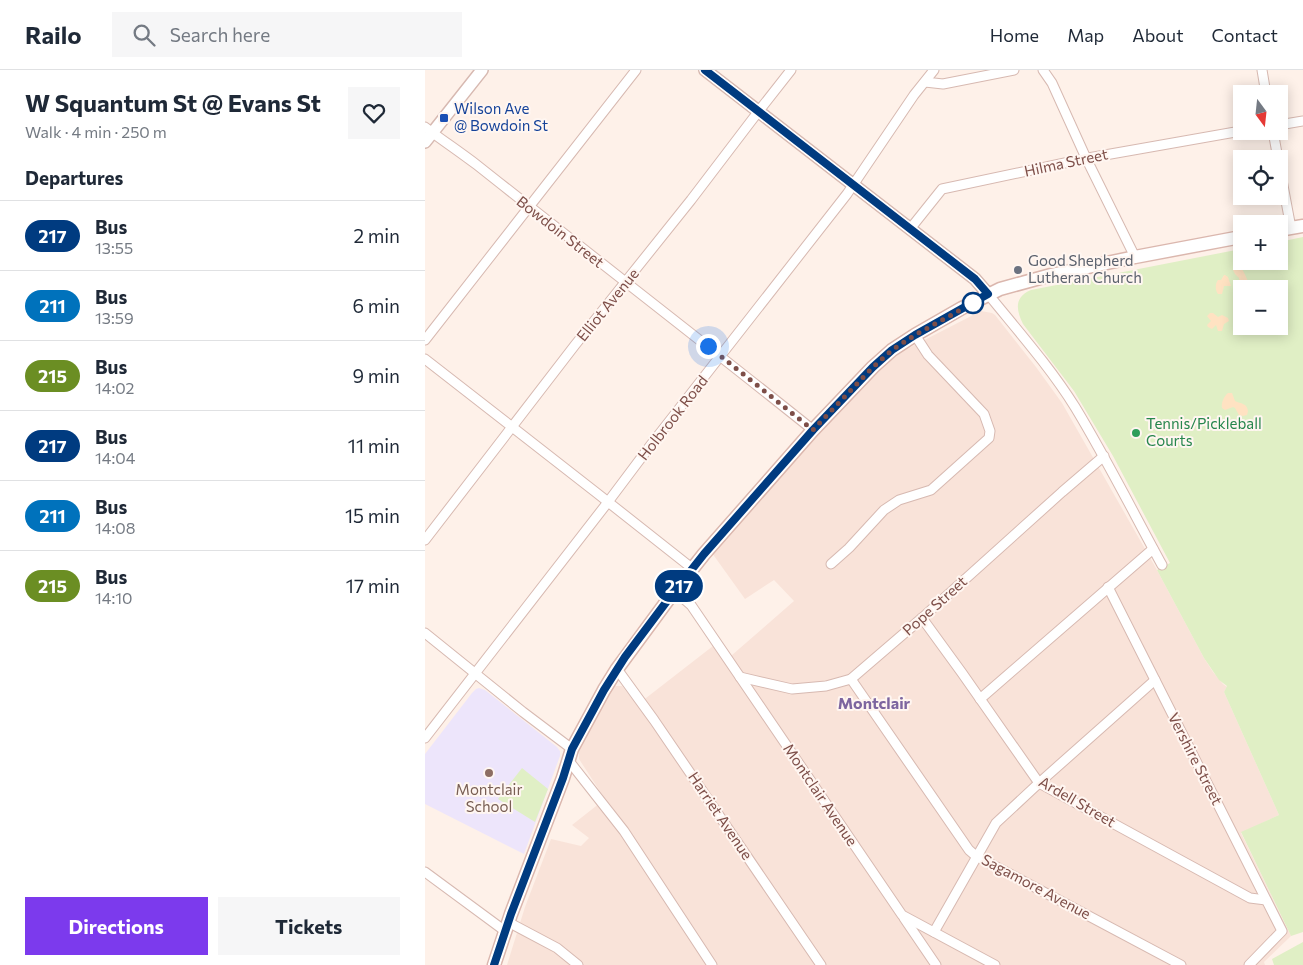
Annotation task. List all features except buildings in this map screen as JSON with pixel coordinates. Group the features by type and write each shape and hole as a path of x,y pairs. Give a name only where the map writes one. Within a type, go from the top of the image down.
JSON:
{"main road":[{"path":"494,965 571,755 604,690 617,669 704,554 813,430 873,367 892,350 915,335 988,294 1041,277 1233,239"}],"street":[{"path":"427,134 482,70"},
{"path":"425,340 636,70"},
{"path":"705,70 975,279 1051,372 1075,407 1162,565"},
{"name":"Elliot Avenue","path":"425,540 791,70"},
{"name":"Holbrook Road","path":"425,738 854,184 914,95 934,70"},
{"path":"925,82 943,84 1014,70"},
{"path":"1043,70 1052,83 1086,158 1135,257"},
{"path":"1262,70 1264,85"},
{"path":"1288,123 1303,120"},
{"name":"Hilma Street","path":"910,229 942,189 1086,158 1233,132"},
{"name":"Bowdoin Street","path":"427,134 475,164 813,430"},
{"path":"1287,205 1291,228"},
{"path":"831,564 885,510 899,500 931,490 989,438 990,431 984,414 928,355 915,335"},
{"path":"425,359 693,569"},
{"name":"Pope Street","path":"739,677 792,689 826,686 851,679 1103,456"},
{"path":"980,699 1153,549"},
{"name":"Vershire Street","path":"1108,587 1281,931 1249,965"},
{"name":"Montclair Avenue","path":"675,591 691,605 902,915 995,965"},
{"name":"Ardell Street","path":"922,618 1039,783 1250,898 1266,900"},
{"path":"425,633 523,712 571,755 624,831 712,965"},
{"name":"Harriet Avenue","path":"617,669 654,720 821,965"},
{"name":"Sagamore Avenue","path":"851,679 969,850 1181,965"},
{"path":"934,932 995,823 1155,680"},
{"path":"425,872 507,927 557,948 578,965"},
{"path":"902,915 936,965"}],"shaded area":[{"path":"981,311 995,315 1062,403 1157,570 1204,658 1213,672 1227,687 1224,692 1279,815 1241,833 1291,936 1264,962 1265,965 507,965 525,907 551,839 581,846 589,838 572,825 605,799 579,759 579,751 603,700 613,686 622,686 637,705 713,646 724,662 794,601 774,580 745,599 712,553 849,400 881,368 903,351"},
{"name":"Montclair School","path":"479,688 485,690 560,751 560,756 524,854 425,804 425,754 472,693"}],"green space":[{"path":"1303,237 1303,932 1291,936 1241,832 1279,815 1224,692 1227,686 1219,680 1204,658 1157,570 1170,563 1113,456 1074,391 1023,324 1018,304 1022,296 1031,290 1233,251 1233,270 1288,270 1288,240"},
{"path":"522,768 548,789 535,822 498,799"},
{"path":"1303,942 1303,965 1274,965 1272,959"}],"sand":[{"path":"1233,270 1242,270 1247,280 1239,280"},
{"path":"1224,275 1228,277 1231,286 1224,286 1222,294 1218,294 1216,283"},
{"path":"1210,313 1218,317 1222,315 1228,318 1229,321 1224,324 1222,331 1218,331 1216,325 1212,329 1208,327 1207,325 1211,321 1207,316"},
{"path":"1228,393 1232,393 1235,401 1246,406 1247,415 1239,415 1233,407 1225,410 1222,408 1223,400"}],"bus line":[{"name":"217","path":"494,965 572,749 604,690 625,657 704,554 813,430 873,367 892,350 915,335 988,294 975,279 705,70"}],"place":[{"name":"Wilson Ave @ Bowdoin St","path":"444,118"},
{"name":"Good Shepherd Lutheran Church","path":"1018,270"},
{"name":"Tennis/Pickleball Courts","path":"1136,433"},
{"name":"Montclair School","path":"489,773"}],"district":[{"name":"Montclair","path":"874,703"}],"route":[{"path":"708,346 813,430 873,367 892,350 973,303"}]}
